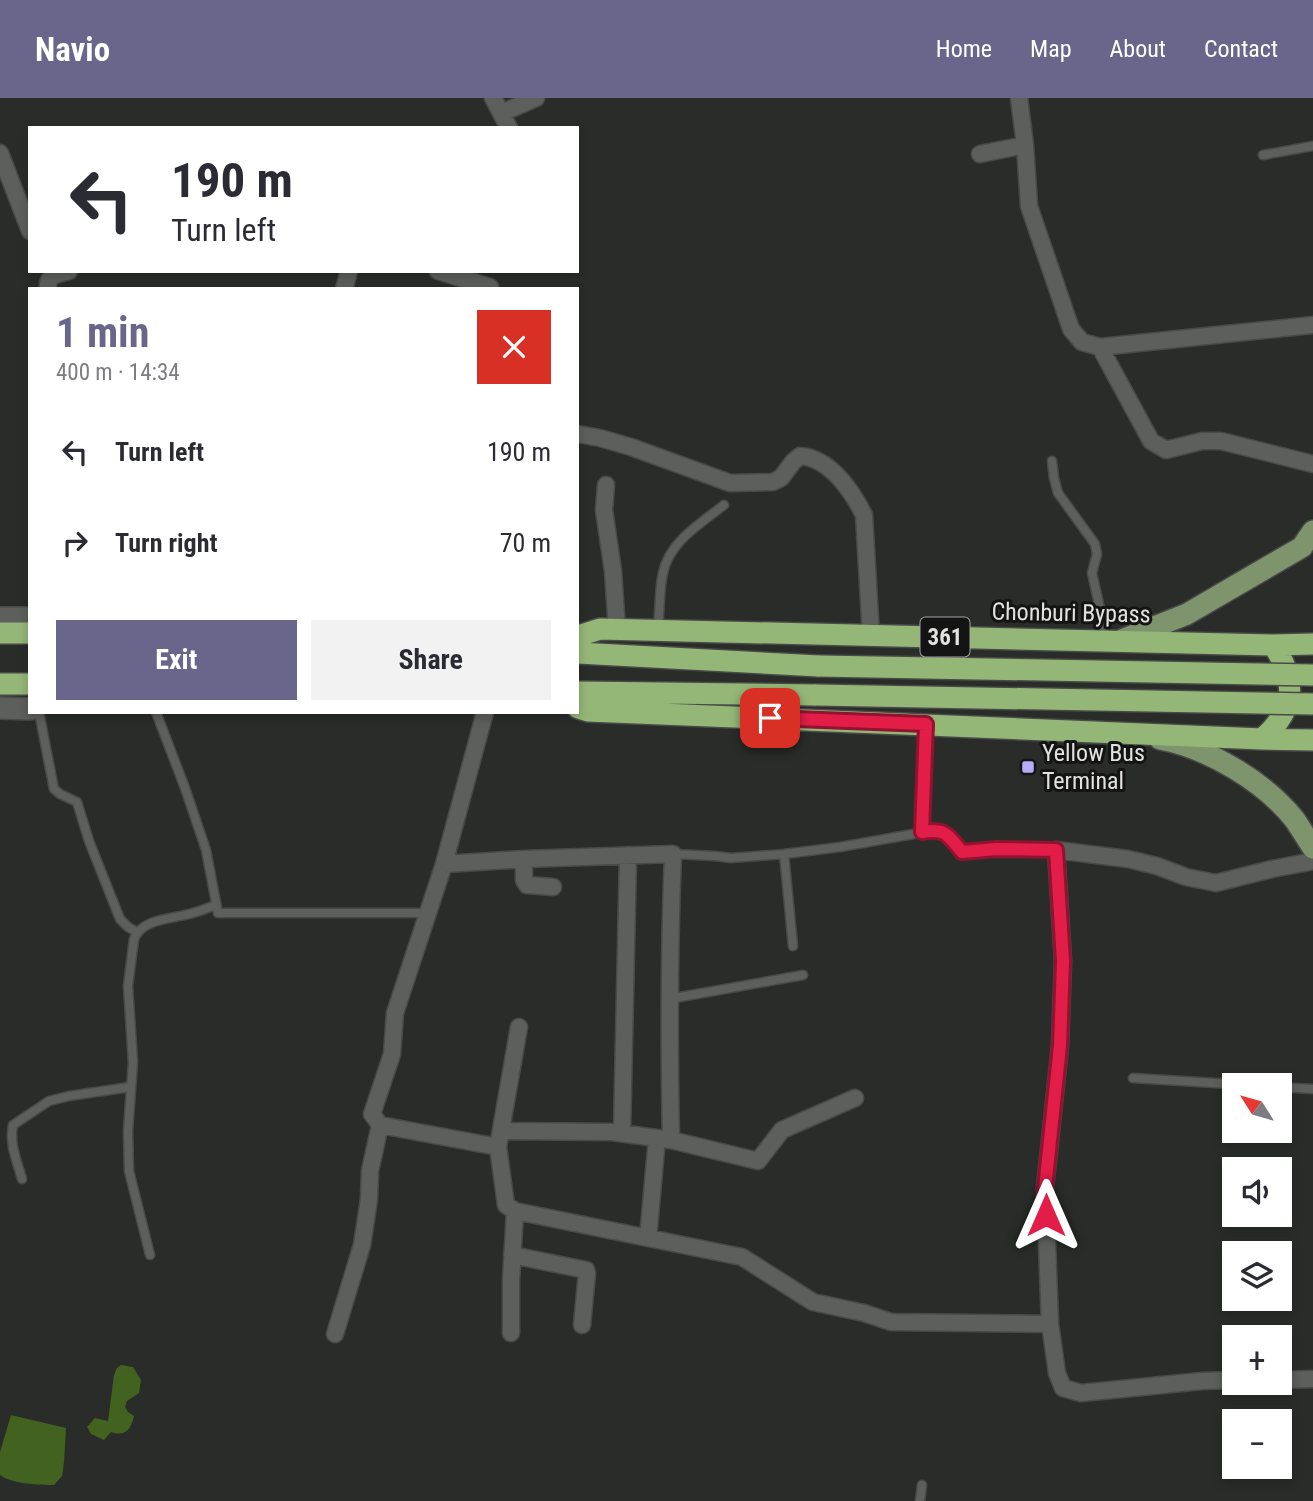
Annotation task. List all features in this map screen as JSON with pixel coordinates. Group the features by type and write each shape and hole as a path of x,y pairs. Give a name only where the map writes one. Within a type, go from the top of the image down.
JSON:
{"highway":[{"name":"Chonburi Bypass","path":"579,636 600,629 1313,644"},
{"path":"0,633 28,633"},
{"path":"1262,739 1276,727 1285,712 1289,694 1289,676 1283,659 1273,645"},
{"name":"361","path":"579,653 819,666 1313,675"},
{"path":"0,684 28,684"},
{"path":"579,692 1313,704"},
{"path":"579,708 588,711 1313,740"}],"main road":[{"path":"1114,640 1187,614 1302,547 1313,531"},
{"path":"0,618 28,618"},
{"path":"0,708 28,709"},
{"path":"1126,734 1174,742 1219,759 1259,785 1294,819 1313,848"}],"street":[{"path":"494,98 505,120 536,98"},
{"path":"1018,98 1026,145 1029,206 1071,329 1082,342 1100,347 1313,325"},
{"path":"980,154 1026,145"},
{"path":"0,153 28,226"},
{"path":"448,273 491,282"},
{"path":"1100,347 1151,441 1166,450 1202,441 1221,441 1313,464"},
{"path":"579,434 631,447 730,483 773,482 781,478 800,456 820,461 857,500 864,516 871,636"},
{"path":"606,485 604,510 613,571 617,630"},
{"path":"484,714 444,864 395,1013 392,1054 372,1114 380,1125 500,1139 612,1132 664,1139 758,1161 782,1130 855,1098"},
{"path":"1222,1381 1081,1392 1063,1388 1057,1373 1050,1324 1045,1188 1060,1046 1063,961 1056,850 1128,859 1186,877 1216,883 1313,861"},
{"path":"444,864 673,854 664,1139 648,1238"},
{"path":"622,1133 628,855"},
{"path":"524,859 524,880 527,886 552,887"},
{"path":"519,1027 500,1139 506,1205 515,1211 742,1257 813,1302 891,1322 1050,1324"},
{"path":"335,1334 362,1245 370,1171 380,1125"},
{"path":"511,1333 515,1211"},
{"path":"512,1255 586,1270 582,1325"},
{"path":"1292,1380 1313,1379"}],"lane":[{"path":"1263,155 1313,146"},
{"path":"1052,461 1058,493 1095,544 1097,554 1092,573 1114,640"},
{"path":"658,631 663,571 673,549 724,505"},
{"path":"39,714 54,789 77,802 89,841 120,919 137,932"},
{"path":"157,714 206,850 218,913 428,913"},
{"path":"922,832 926,724"},
{"path":"673,854 731,858 784,854 936,830 947,834 962,852 996,849 1056,850"},
{"path":"784,854 793,946"},
{"path":"150,1255 129,1171 133,1062 128,986 134,939 143,927 216,905"},
{"path":"669,999 803,975"},
{"path":"1133,1078 1222,1083"},
{"path":"22,1179 13,1148 13,1125 49,1101 130,1087"},
{"path":"1292,1088 1313,1089"},
{"path":"920,1501 922,1485"}],"shaded area":[{"path":"121,1365 133,1367 141,1380 139,1393 127,1401 125,1407 134,1416 127,1431 111,1432 104,1440 91,1434 87,1427 95,1418 108,1421 114,1375"},
{"path":"11,1415 66,1428 62,1476 54,1485 18,1482 0,1475 0,1452"}],"place":[{"name":"Yellow Bus Terminal","path":"1028,767"}],"route":[{"path":"770,718 926,724 922,832 936,830 947,834 962,852 996,849 1056,850 1063,961 1060,1046 1045,1188 1046,1215"}]}
